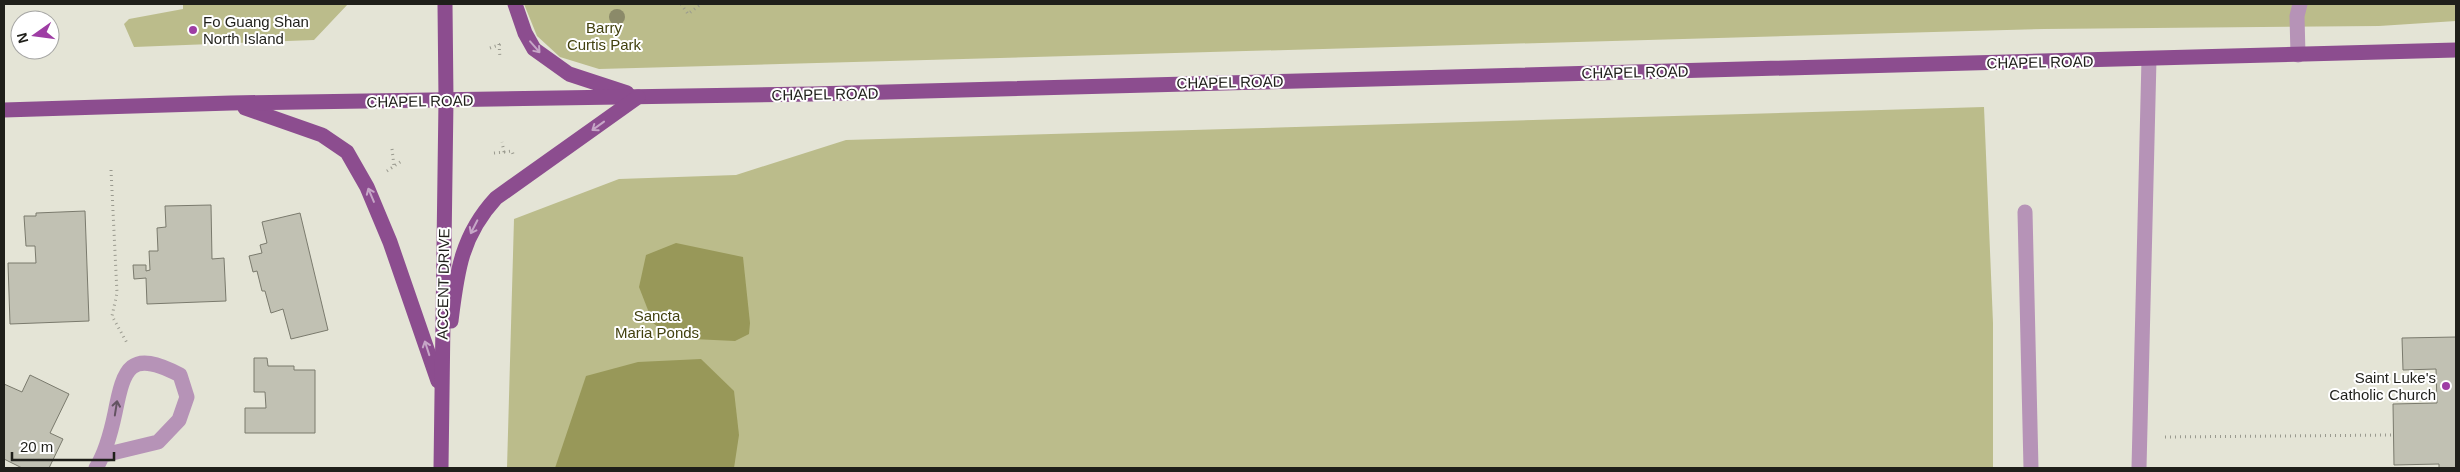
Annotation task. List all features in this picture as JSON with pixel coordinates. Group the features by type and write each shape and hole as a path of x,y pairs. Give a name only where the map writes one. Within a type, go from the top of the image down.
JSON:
{"main road":[{"name":"ACCENT DRIVE","path":"441,468 446,100 444,4"},
{"path":"515,4 534,49 570,74 638,97"},
{"name":"CHAPEL ROAD","path":"4,110 231,103 812,94 2456,50"},
{"path":"442,394 454,301 464,246 479,217 496,198 638,97"},
{"path":"231,103 322,135 347,152 368,188 390,242 442,394"}],"street":[{"path":"2298,55 2297,16 2300,4"},
{"path":"2139,468 2149,59"},
{"path":"2025,212 2031,468"},
{"path":"138,363 160,364 180,375 187,397 179,420 158,442 100,462 118,391 126,372 138,363"}],"path":[{"path":"682,4 688,14 701,4"},
{"path":"499,44 500,58"},
{"path":"494,153 504,152 502,142"},
{"path":"392,149 394,166"},
{"path":"381,174 403,160"},
{"path":"110,170 117,293 112,316 138,363"},
{"path":"2139,437 2394,435"}],"green space":[{"path":"183,4 348,4 314,40 134,47 124,24 129,19 183,9"},
{"name":"Barry Curtis Park","path":"524,4 2456,4 2456,21 2379,26 2044,29 599,69 560,57 537,36"},
{"name":"Sancta Maria Ponds","path":"1984,107 1993,323 1993,468 507,468 514,219 619,179 736,175 846,140"}],"shaded area":[{"path":"676,243 743,257 750,323 749,334 735,341 672,338 653,323 639,287 646,255"},
{"path":"701,359 734,391 739,435 734,468 555,468 586,376 638,362"}],"building":[{"path":"211,205 212,259 224,258 226,301 147,304 146,278 134,279 133,265 146,265 146,271 150,270 149,251 158,251 157,228 166,227 165,206"},
{"path":"85,211 89,321 10,324 8,263 36,263 35,246 26,246 24,216 36,216 36,213"},
{"path":"300,213 328,330 291,339 283,309 271,313 265,291 262,291 257,271 253,272 249,256 262,253 260,245 267,243 262,222"},
{"name":"Saint Luke's Catholic Church","path":"2456,337 2456,468 2439,468 2439,464 2394,465 2393,404 2437,403 2436,369 2403,370 2402,338"},
{"path":"254,358 267,358 268,366 294,366 294,370 315,370 315,433 245,433 245,408 266,408 265,392 254,392"},
{"path":"30,375 69,394 50,433 63,439 49,468 22,468 4,459 4,384 22,392"}],"place":[{"name":"Fo Guang Shan North Island","path":"193,30"},
{"name":"Saint Luke's Catholic Church","path":"2446,386"}]}
